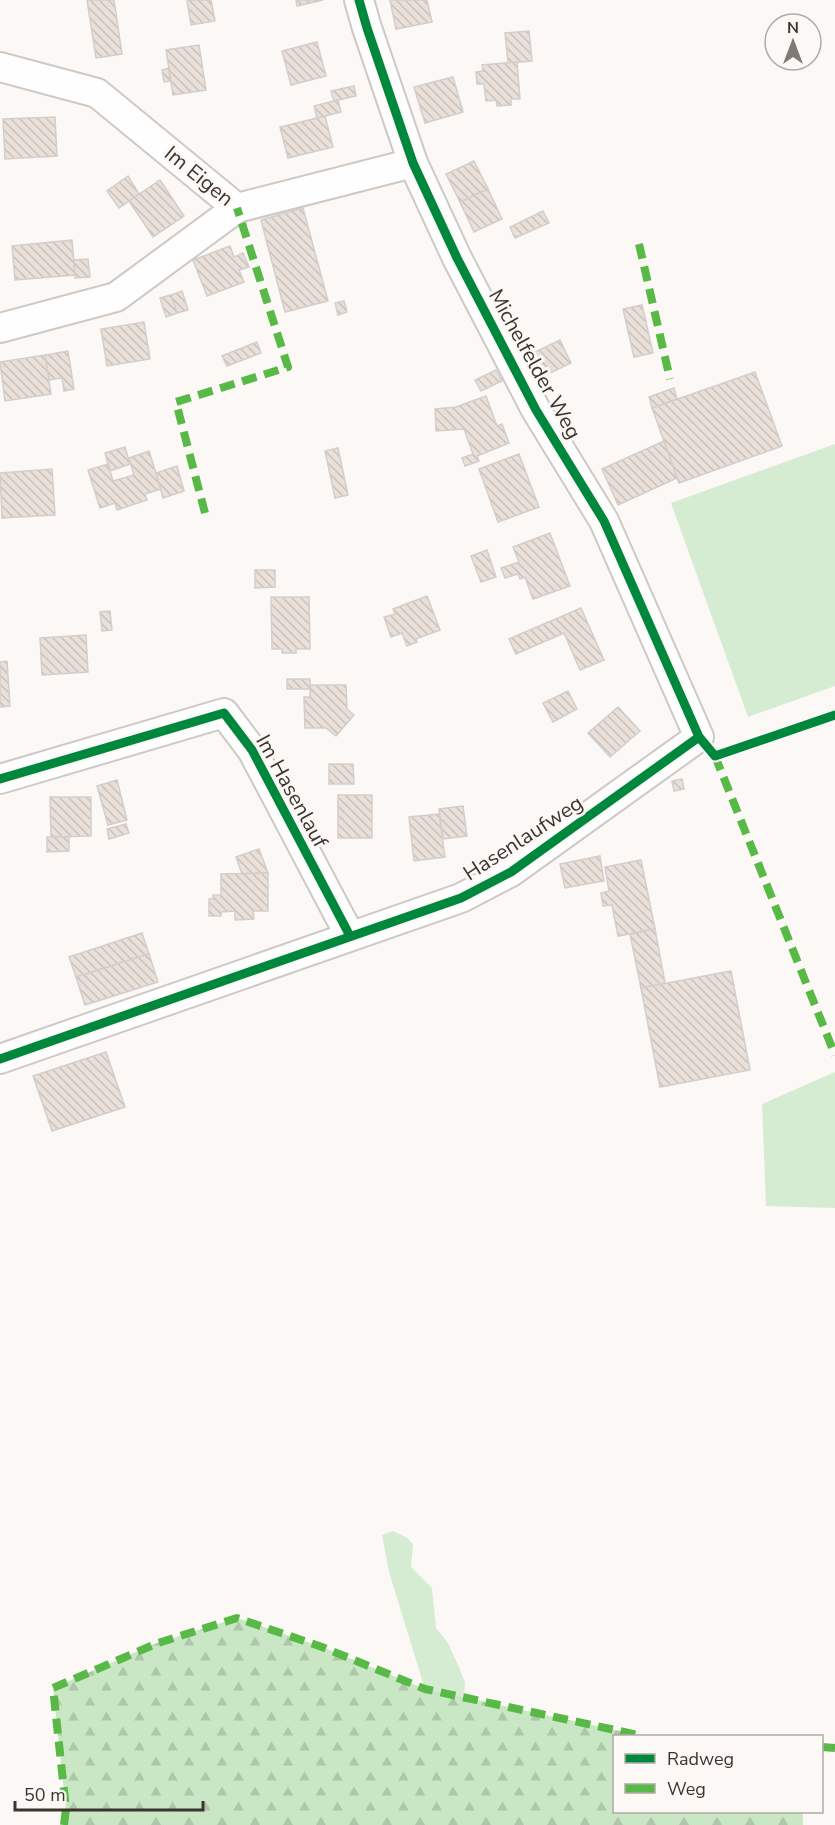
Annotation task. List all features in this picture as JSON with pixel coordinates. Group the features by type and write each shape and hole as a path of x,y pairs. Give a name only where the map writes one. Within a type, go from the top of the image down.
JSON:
{"street":[{"name":"Michelfelder Weg","path":"359,0 366,28 413,163 457,258 536,410 604,521 699,737"},
{"name":"Im Eigen","path":"0,67 97,93 237,208 413,163"},
{"path":"0,328 116,297 237,208"},
{"name":"Im Hasenlauf","path":"0,779 224,712 252,750 350,936"},
{"name":"Hasenlaufweg","path":"0,1059 461,898 511,872 699,737"}],"green space":[{"path":"835,444 835,686 748,717 671,503"},
{"path":"835,1072 835,1208 766,1206 762,1104"},
{"path":"393,1531 406,1537 413,1544 411,1567 432,1588 436,1628 448,1643 461,1672 465,1683 464,1698 425,1689 389,1572 382,1535"},
{"path":"237,1618 322,1647 425,1689 638,1735 613,1735 613,1813 803,1813 803,1825 64,1825 66,1809 53,1688 157,1643"}],"building":[{"path":"87,0 114,0 122,54 96,58"},
{"path":"187,0 211,0 215,21 191,25"},
{"path":"296,0 323,0 297,6"},
{"path":"390,0 427,0 432,22 396,29"},
{"path":"529,31 532,61 508,63 505,33"},
{"path":"317,42 326,76 291,85 282,51"},
{"path":"199,45 206,90 173,95 166,50"},
{"path":"517,62 520,99 511,99 511,105 497,106 496,100 486,101 484,84 477,84 476,72 483,71 482,65"},
{"path":"169,68 170,81 164,82 162,70"},
{"path":"453,77 463,112 425,123 414,87"},
{"path":"354,86 356,96 334,101 331,91"},
{"path":"338,100 341,112 317,118 314,106"},
{"path":"325,116 333,147 288,158 280,127"},
{"path":"55,117 57,156 5,159 3,119"},
{"path":"474,161 488,189 460,202 446,174"},
{"path":"128,176 139,194 119,208 107,191"},
{"path":"160,180 184,216 153,237 129,201"},
{"path":"488,189 502,219 474,232 460,202"},
{"path":"303,208 328,301 285,312 261,220"},
{"path":"543,211 549,223 515,238 510,227"},
{"path":"72,240 75,275 15,280 12,246"},
{"path":"230,246 234,257 243,253 249,267 239,270 244,282 207,296 193,260"},
{"path":"88,259 90,277 75,278 74,260"},
{"path":"182,291 188,310 177,313 171,295"},
{"path":"171,295 177,313 166,317 160,298"},
{"path":"344,301 347,312 338,315 335,303"},
{"path":"642,305 653,353 634,357 623,309"},
{"path":"144,322 150,359 107,366 101,329"},
{"path":"560,340 571,363 544,376 533,353"},
{"path":"257,342 261,353 227,366 222,356"},
{"path":"68,351 74,389 64,391 62,378 49,380 45,355"},
{"path":"45,355 51,394 5,401 0,362"},
{"path":"496,370 502,381 481,391 475,380"},
{"path":"755,372 782,446 679,483 652,408"},
{"path":"674,388 677,399 652,408 649,397"},
{"path":"486,396 497,426 502,424 509,443 477,456 479,461 465,466 462,458 473,454 464,429 436,431 435,409 456,407"},
{"path":"664,441 677,478 618,505 602,469"},
{"path":"125,447 130,464 110,471 105,453"},
{"path":"338,448 348,495 335,498 325,451"},
{"path":"149,451 161,489 145,494 147,500 117,510 115,503 100,508 88,470 108,464 113,481 134,475 129,458"},
{"path":"519,454 539,507 498,522 479,469"},
{"path":"177,466 184,491 163,498 156,473"},
{"path":"52,469 55,515 2,518 0,473"},
{"path":"550,533 570,586 533,599 525,577 520,579 518,574 505,578 501,568 519,562 513,547"},
{"path":"487,550 496,577 481,582 471,556"},
{"path":"255,570 275,570 275,587 255,588"},
{"path":"427,596 440,630 416,639 417,642 407,646 402,633 391,637 384,617 395,614 393,609"},
{"path":"271,597 309,597 310,649 296,649 296,653 282,653 282,649 272,649"},
{"path":"581,608 604,660 580,670 564,633 516,654 509,639"},
{"path":"110,611 112,630 102,631 100,612"},
{"path":"86,635 88,672 42,675 40,638"},
{"path":"7,661 10,706 0,707 0,662"},
{"path":"287,679 310,679 310,689 287,689"},
{"path":"310,685 346,685 347,709 354,715 336,736 326,728 305,728 304,697 310,697"},
{"path":"568,691 577,709 553,722 543,703"},
{"path":"618,707 640,731 610,757 588,733"},
{"path":"329,764 353,764 354,784 329,784"},
{"path":"682,779 684,789 674,791 672,781"},
{"path":"117,780 127,820 108,825 97,786"},
{"path":"338,795 372,795 372,838 338,838"},
{"path":"50,797 91,797 91,836 51,837"},
{"path":"463,806 467,836 443,839 439,809"},
{"path":"439,814 445,857 414,861 409,817"},
{"path":"126,824 129,833 109,839 107,829"},
{"path":"47,837 69,837 69,851 47,852"},
{"path":"259,849 268,873 242,874 236,857"},
{"path":"600,856 604,881 565,888 560,864"},
{"path":"641,860 655,929 618,936 612,905 603,906 601,893 609,891 605,867"},
{"path":"268,873 268,911 253,911 254,919 235,920 235,911 221,912 221,916 209,916 209,899 213,899 213,895 221,895 221,874"},
{"path":"655,929 665,983 641,988 630,934"},
{"path":"142,933 149,954 76,977 69,957"},
{"path":"149,954 158,982 85,1005 76,977"},
{"path":"731,971 750,1070 660,1087 641,988"},
{"path":"106,1052 125,1107 52,1131 33,1076"}],"marked path":[{"path":"205,513 176,402 288,367 237,208"},
{"path":"639,244 670,379"},
{"path":"715,756 835,1055"},
{"path":"64,1825 66,1809 53,1688 158,1643 237,1618 322,1647 425,1689 638,1735"},
{"path":"823,1747 835,1748"}],"cycle path":[{"path":"359,0 413,163 457,258 536,410 604,521 699,737 715,756 835,715"},
{"path":"0,779 224,713 252,750 350,936"},
{"path":"0,1059 461,898 511,872 699,737"}]}
